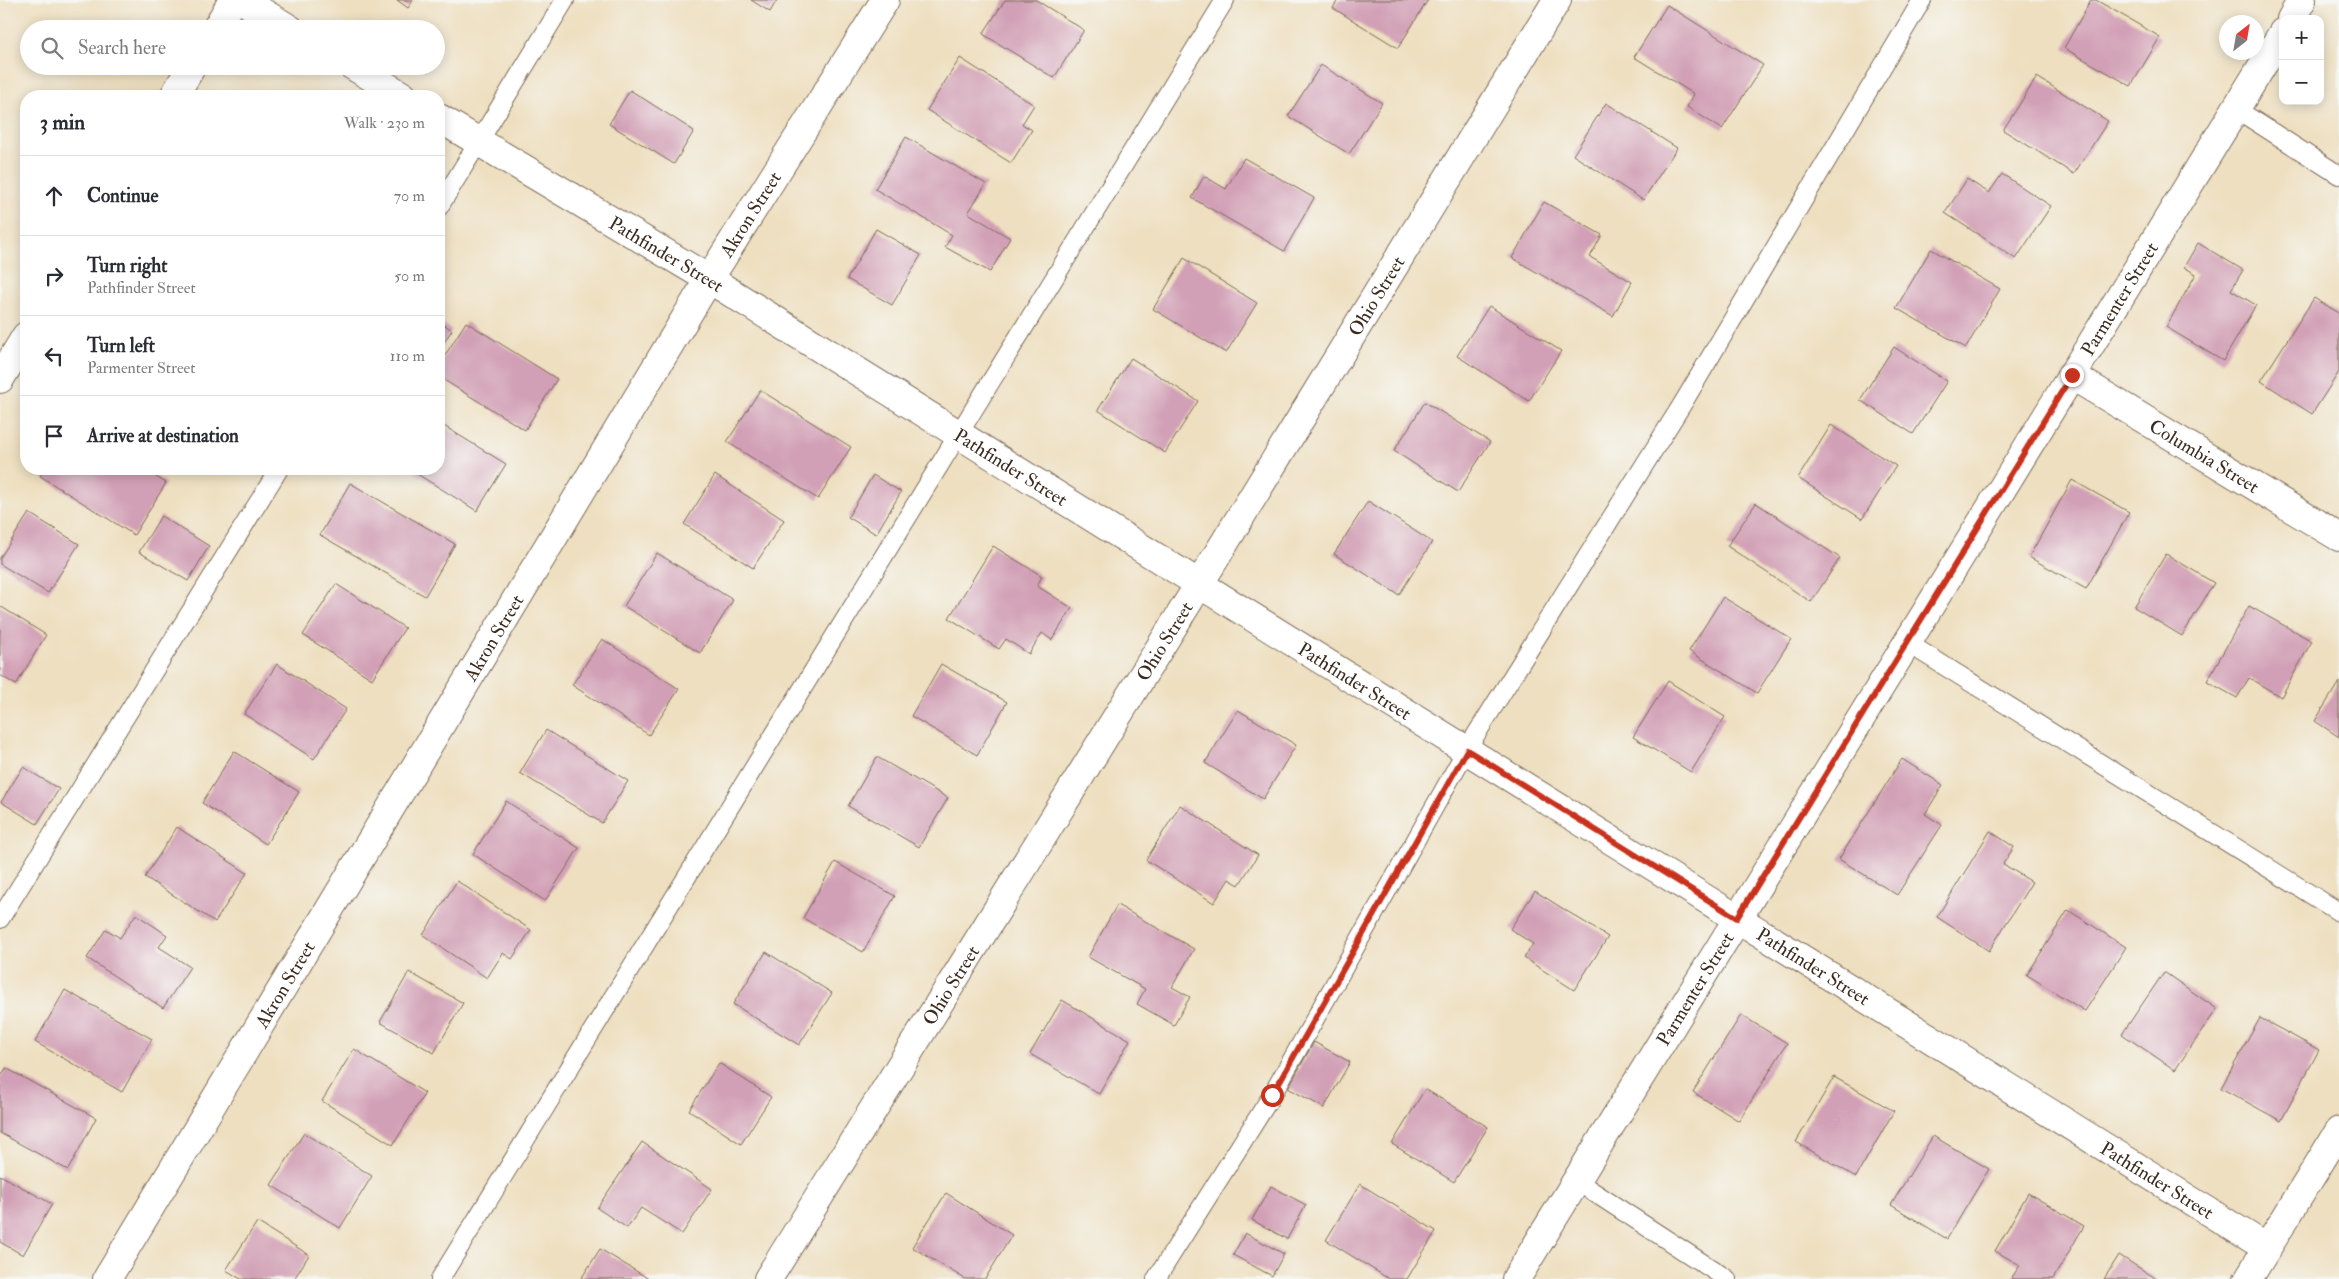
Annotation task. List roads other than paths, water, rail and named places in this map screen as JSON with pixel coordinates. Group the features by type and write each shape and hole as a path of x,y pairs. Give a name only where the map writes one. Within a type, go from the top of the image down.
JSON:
{"street":[{"path":"221,20 233,0"},
{"path":"242,0 275,20"},
{"name":"Akron Street","path":"107,1279 709,279 885,0"},
{"name":"Ohio Street","path":"768,1279 1200,583 1557,0"},
{"path":"2293,15 2302,0"},
{"name":"Parmenter Street","path":"1516,1279 1575,1180 2279,39"},
{"path":"178,90 187,75"},
{"path":"368,75 393,90"},
{"name":"Pathfinder Street","path":"445,121 709,279 2268,1248"},
{"path":"0,379 20,346"},
{"name":"Columbia Street","path":"2072,375 2339,537"},
{"path":"2248,1279 2339,1131"}],"lane":[{"path":"445,197 565,0"},
{"path":"440,1279 1225,0"},
{"path":"1156,1279 1272,1095 1467,750 1683,403 1922,0"},
{"path":"2236,109 2339,175"},
{"path":"0,919 275,475"},
{"path":"1906,642 2339,912"},
{"path":"1575,1180 1727,1279"}]}
